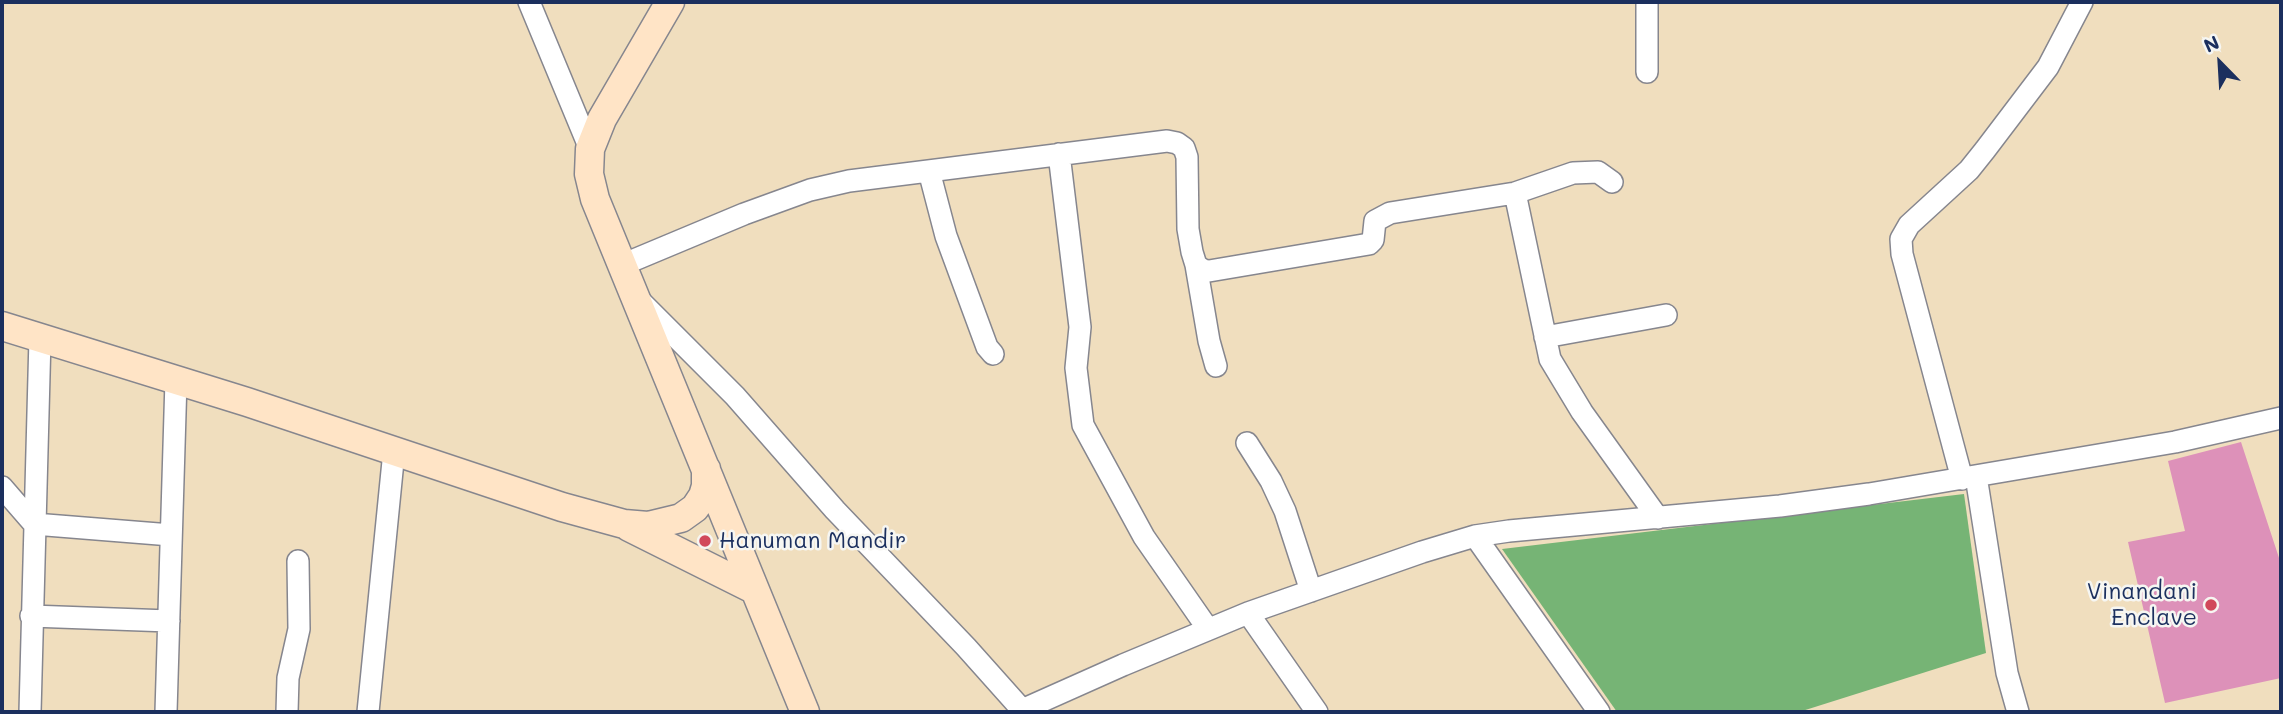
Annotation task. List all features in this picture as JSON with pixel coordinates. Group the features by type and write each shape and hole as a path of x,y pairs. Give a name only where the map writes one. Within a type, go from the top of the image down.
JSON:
{"street":[{"path":"529,2 590,149"},
{"path":"670,2 602,119 590,149 589,174 595,199 632,292 805,712"},
{"path":"1647,2 1647,72"},
{"path":"2018,712 2007,673 1969,477 1902,254 1901,239 1909,225 1969,170 1985,150 2048,66 2082,2"},
{"path":"622,265 744,214 810,190 849,181 1167,141 1184,148 1186,157 1188,229 1216,366"},
{"path":"1059,155 1080,327 1076,368 1083,425 1144,537 1208,629"},
{"path":"929,171 946,236 987,347 993,354"},
{"path":"1196,265 1203,270 1219,270 1366,245 1373,240 1375,221 1390,213 1515,193 1573,173 1598,172 1612,182"},
{"path":"1515,193 1550,359 1575,400 1658,518"},
{"path":"632,292 735,397 835,510 1023,711 1248,613 1475,536 1780,506 2175,442 2281,418"},
{"path":"1545,337 1666,315"},
{"path":"2,326 176,380 562,507 624,524 648,526 681,518 695,508 703,496 706,469"},
{"path":"30,712 40,338"},
{"path":"166,712 176,380"},
{"path":"1247,443 1271,481 1285,511 1311,591"},
{"path":"368,712 394,451"},
{"path":"2,486 34,524 171,535"},
{"path":"624,524 755,590"},
{"path":"1475,536 1599,712"},
{"path":"287,712 288,678 299,629 298,561"},
{"path":"1248,613 1317,712"},
{"path":"31,616 169,621"}],"green space":[{"path":"1964,494 1986,653 1799,712 1617,712 1502,549"}],"building":[{"name":"Vinandani Enclave","path":"2241,442 2281,564 2281,678 2165,703 2128,542 2185,531 2168,461"}],"place":[{"name":"Hanuman Mandir","path":"705,541"},
{"name":"Vinandani Enclave","path":"2211,605"}]}
